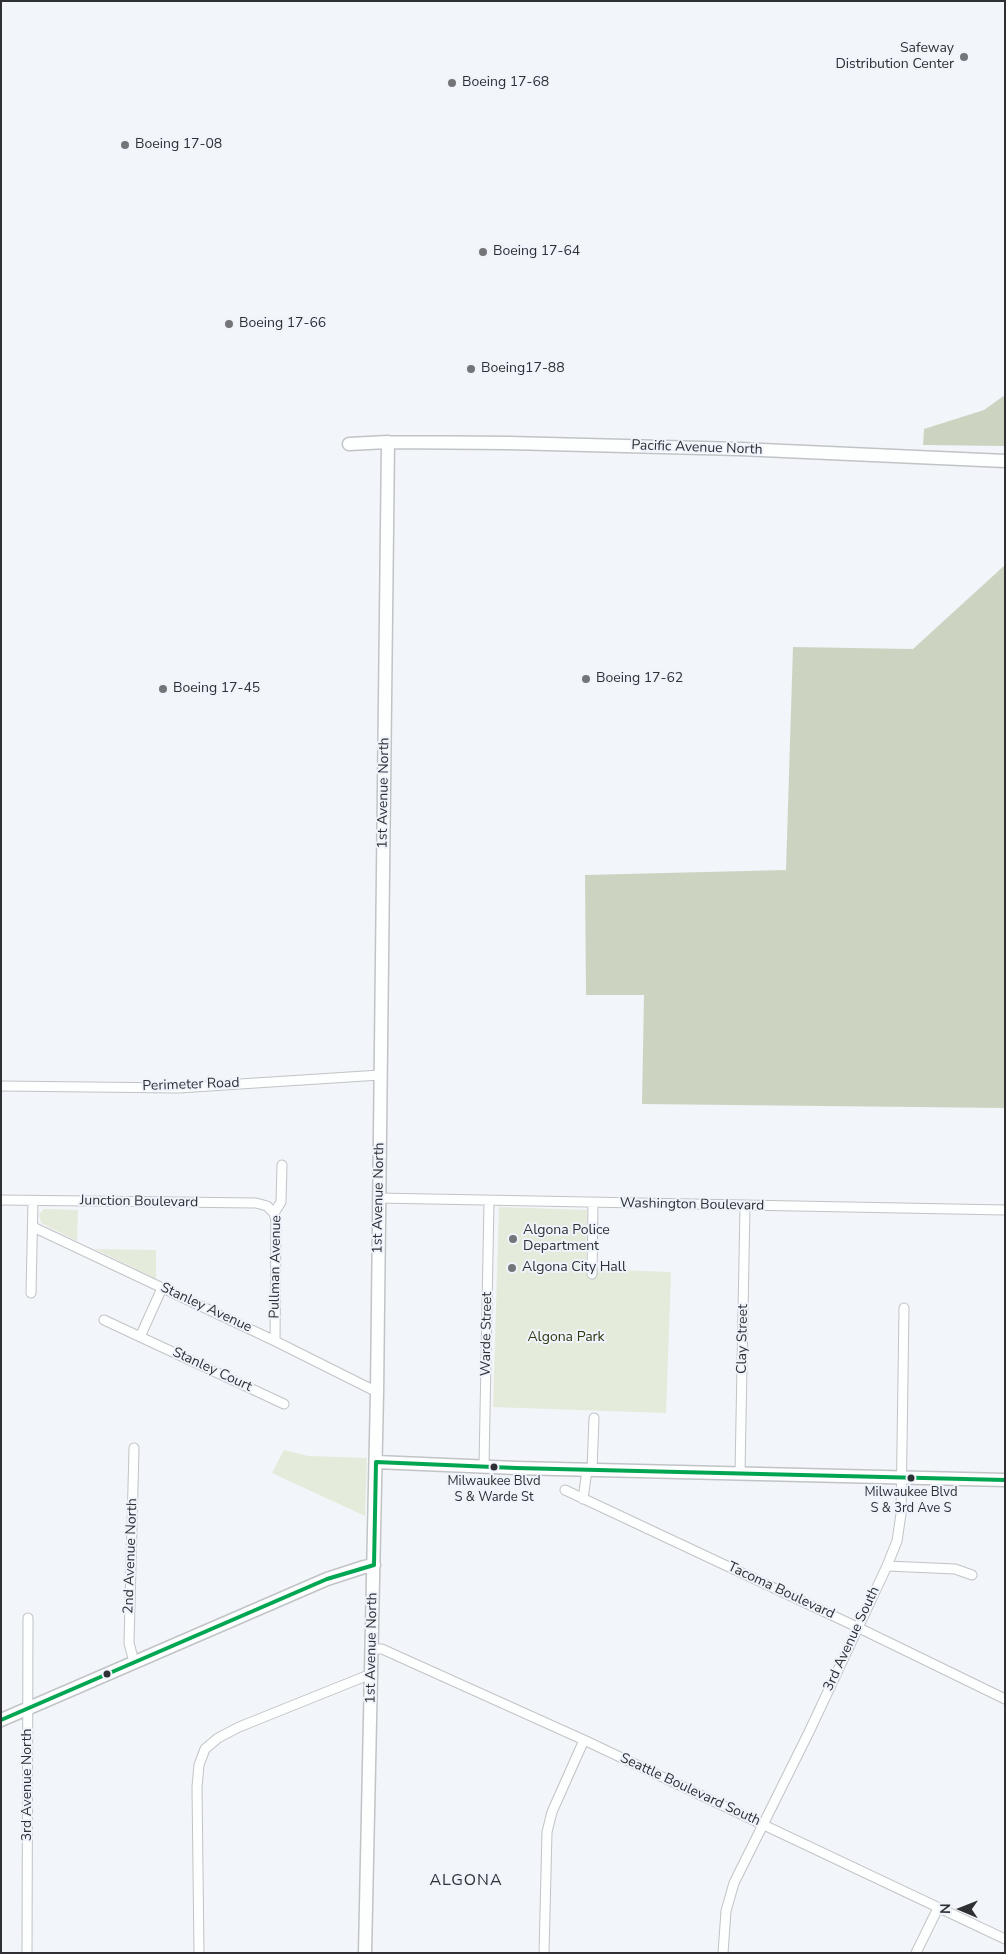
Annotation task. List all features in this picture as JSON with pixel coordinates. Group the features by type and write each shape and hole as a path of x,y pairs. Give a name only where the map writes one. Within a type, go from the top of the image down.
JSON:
{"street":[{"name":"Pacific Avenue North","path":"349,444 388,442 509,443 732,449 1005,461"},
{"name":"1st Avenue North","path":"364,1953 376,1462 388,442"},
{"name":"Perimeter Road","path":"1,1086 178,1088 380,1075"},
{"name":"Pullman Avenue","path":"275,1341 276,1221 274,1213 281,1202 282,1165"},
{"name":"Washington Boulevard","path":"378,1198 489,1202 1005,1210"},
{"name":"Junction Boulevard","path":"1,1200 256,1203 267,1206 274,1213"},
{"path":"31,1293 33,1200"},
{"name":"Warde Street","path":"484,1466 489,1202"},
{"path":"592,1274 593,1203"},
{"name":"Clay Street","path":"740,1473 745,1206"},
{"name":"Stanley Avenue","path":"33,1227 275,1341 377,1392"},
{"path":"140,1337 162,1288"},
{"name":"3rd Avenue South","path":"723,1953 724,1926 729,1897 887,1566 897,1541 900,1527 904,1308"},
{"name":"Stanley Court","path":"104,1320 284,1404"},
{"path":"583,1499 589,1470 594,1418"},
{"name":"2nd Avenue North","path":"134,1448 129,1643 134,1662"},
{"path":"376,1462 589,1470 1005,1480"},
{"name":"Tacoma Boulevard","path":"565,1490 857,1627 1005,1699"},
{"path":"1,1720 327,1579 374,1565"},
{"path":"887,1566 956,1569 972,1575"},
{"name":"3rd Avenue North","path":"27,1953 28,1618"},
{"name":"Seattle Boulevard South","path":"372,1649 382,1649 584,1740 1005,1939"},
{"path":"199,1953 197,1787 199,1765 205,1749 218,1738 239,1727 371,1674"},
{"path":"544,1953 547,1832 552,1812 584,1740"},
{"path":"916,1953 938,1908"}],"green space":[{"path":"1005,395 1005,446 923,445 924,429 984,410"},
{"path":"1005,565 1005,1108 642,1104 644,995 586,995 585,875 786,870 793,647 913,649"},
{"name":"Algona Park","path":"499,1207 587,1210 586,1269 671,1272 666,1413 493,1407"},
{"path":"44,1209 78,1210 77,1241 41,1223 39,1214"},
{"path":"95,1249 156,1250 156,1279"},
{"path":"284,1450 308,1456 367,1458 365,1516 272,1473"}],"transit line":[{"path":"376,1462 516,1468 1005,1480"},
{"path":"374,1565 376,1462"},
{"path":"1,1720 327,1579 374,1565"}],"place":[{"name":"Safeway Distribution Center","path":"964,57"},
{"name":"Boeing 17-68","path":"452,83"},
{"name":"Boeing 17-08","path":"125,145"},
{"name":"Boeing 17-64","path":"483,252"},
{"name":"Boeing 17-66","path":"229,324"},
{"name":"Boeing17-88","path":"471,369"},
{"name":"Boeing 17-62","path":"586,679"},
{"name":"Boeing 17-45","path":"163,689"},
{"name":"Algona Police Department","path":"513,1239"},
{"name":"Algona City Hall","path":"512,1268"},
{"name":"Milwaukee Blvd S & Warde St","path":"494,1467"},
{"name":"Milwaukee Blvd S & 3rd Ave S","path":"911,1478"}],"district":[{"name":"ALGONA","path":"466,1881"}]}
